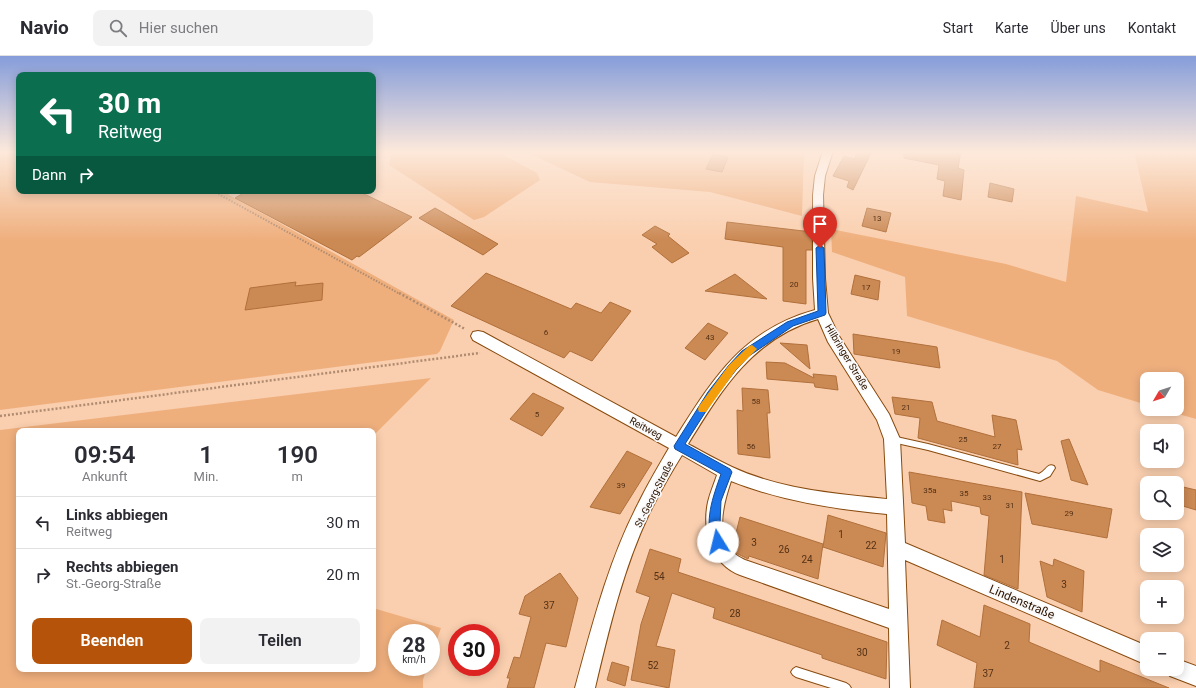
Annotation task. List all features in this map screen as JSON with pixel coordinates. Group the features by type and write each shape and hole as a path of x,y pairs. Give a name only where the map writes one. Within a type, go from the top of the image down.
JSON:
{"street":[{"name":"Hilbringer Straße","path":"820,180 818,195 822,313 833,338 884,418 892,439 897,548 900,688"},
{"name":"St.-Georg-Straße","path":"585,688 602,622 623,560 643,510 679,446 712,395 732,368 746,354 790,324 822,313"},
{"name":"Reitweg","path":"478,336 726,472 763,486 800,494 848,502 895,507"},
{"path":"726,472 716,501 714,524 718,542 726,557 740,567 899,622"},
{"name":"Lindenstraße","path":"897,548 1140,653"},
{"path":"1184,672 1196,676"}],"lane":[{"path":"892,439 928,447 1040,478 1047,474 1051,468"},
{"path":"796,672 846,688"}],"path":[{"path":"218,194 478,336"},
{"path":"0,416 472,355 498,347"}],"shaded area":[{"path":"0,180 16,180 16,194 227,194 454,320 440,351 437,354 0,410"},
{"path":"413,180 539,180 484,217 474,220"},
{"path":"587,180 803,180 802,216 710,192 590,182"},
{"path":"1141,180 1196,180 1196,419 1184,416 1184,372 1140,372 1140,403 1098,390 1057,361 907,316 905,277 832,252 831,229 1006,264 1066,282 1076,196 1148,212"},
{"path":"431,378 376,433 376,428 17,428"},
{"path":"16,428 16,672 376,672 376,609 427,624 388,624 388,676 424,676 423,688 0,688 0,430"}],"building":[{"path":"847,180 858,180 853,190 847,187 849,181"},
{"path":"943,180 963,180 961,200 943,196 945,181"},
{"path":"990,183 1014,189 1012,202 988,197"},
{"path":"242,194 364,194 412,217 359,257 357,256 352,260 235,198"},
{"path":"435,208 498,244 483,255 419,218"},
{"path":"867,208 891,213 886,232 862,226"},
{"path":"727,222 812,232 812,250 806,250 806,304 783,301 783,247 725,239"},
{"path":"655,226 670,234 668,236 689,253 672,263 652,247 657,244 642,235"},
{"path":"486,273 571,309 576,303 601,313 610,302 631,311 592,361 570,351 564,358 451,306"},
{"path":"735,274 767,299 705,291"},
{"path":"855,275 880,281 878,300 851,294"},
{"path":"296,282 295,286 323,283 322,300 245,310 250,288"},
{"path":"708,323 728,333 705,360 685,348"},
{"path":"853,334 937,347 940,368 854,354"},
{"path":"780,343 807,345 810,369"},
{"path":"766,362 785,363 814,378 813,374 836,376 838,390 815,387 814,383 767,379"},
{"path":"742,388 768,390 770,413 767,413 770,458 738,454 737,410 743,411"},
{"path":"533,393 564,408 542,436 510,419"},
{"path":"892,397 932,402 937,421 995,437 992,415 1016,420 1022,450 1017,449 1018,465 918,438 920,418 895,414"},
{"path":"1069,439 1088,485 1071,480 1061,441"},
{"path":"627,451 652,463 620,514 590,507"},
{"path":"909,472 1022,492 1018,589 984,575 989,516 981,514 980,507 951,501 952,511 943,509 945,523 928,520 926,506 912,503"},
{"path":"1184,487 1196,490 1196,510 1184,506"},
{"path":"1025,493 1112,509 1107,538 1032,524"},
{"path":"828,515 886,533 883,567 823,547"},
{"path":"740,517 823,544 818,579 749,556 748,559 736,553 732,549"},
{"path":"650,549 681,559 678,572 887,642 886,679 822,658 822,655 713,618 715,608 672,593 656,646 675,650 669,688 631,680 641,624 650,597 636,592"},
{"path":"1054,559 1084,571 1082,612 1047,597 1040,561 1053,566"},
{"path":"560,573 578,598 566,647 546,643 534,688 507,688 510,678 507,678 514,657 520,658 531,617 519,614 525,596"},
{"path":"984,605 1030,624 1029,642 1100,672 1100,660 1169,688 974,688 977,663 937,645 942,620 980,637"},
{"path":"612,662 629,667 625,686 607,680"}],"slow traffic":[{"path":"703,409 732,368 752,349"}],"route":[{"path":"718,542 714,524 716,501 726,472 679,446 712,395 732,368 746,354 790,324 806,317 822,313 820,248"}]}
